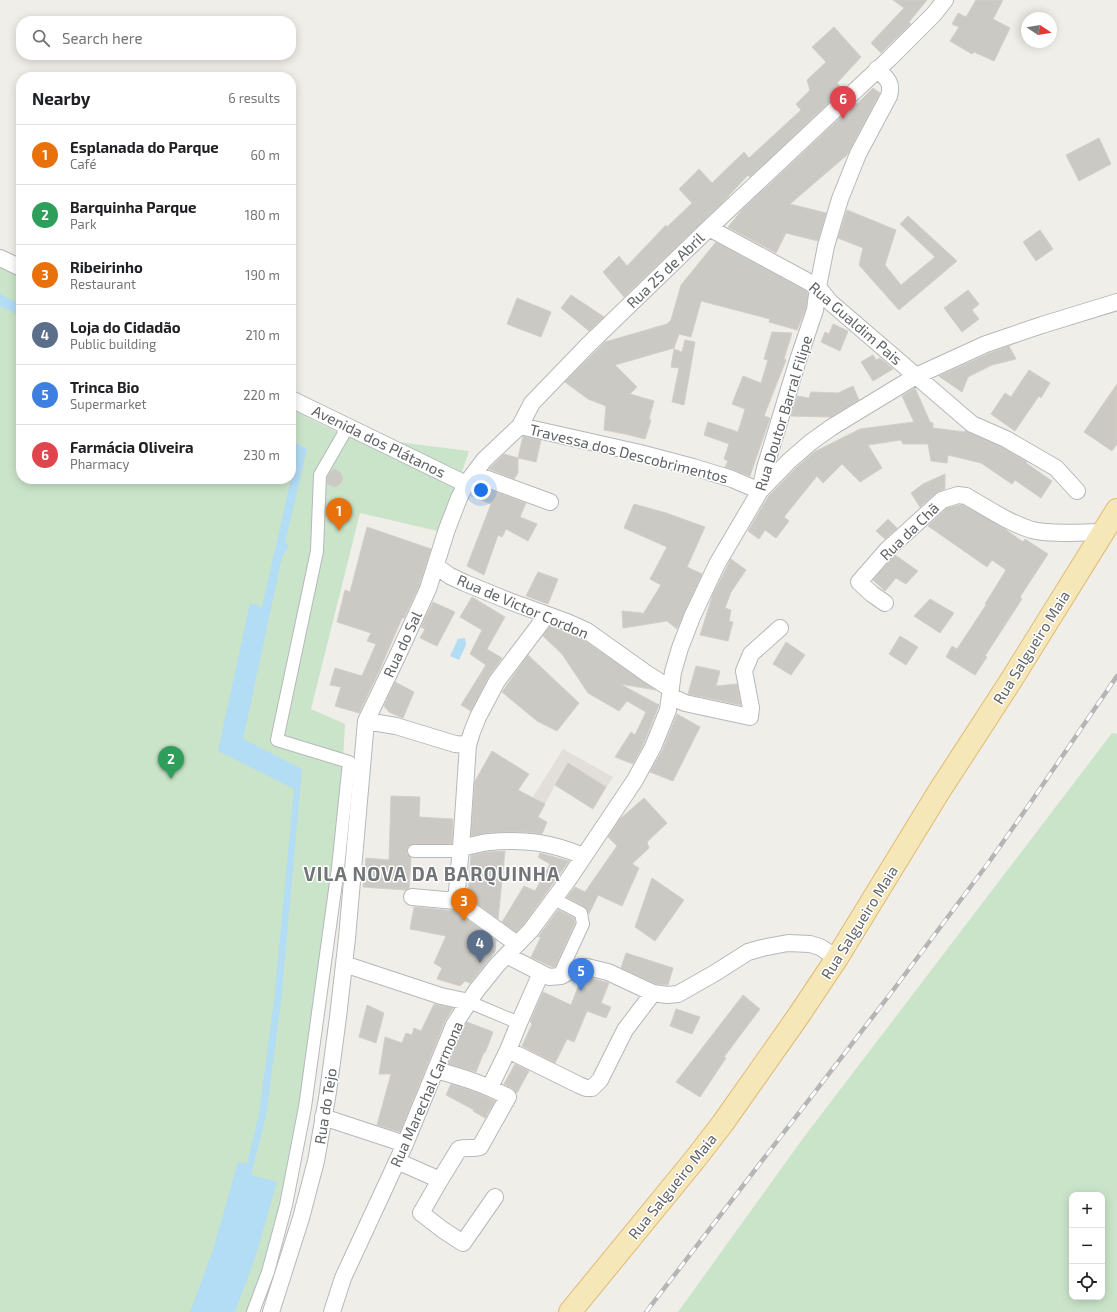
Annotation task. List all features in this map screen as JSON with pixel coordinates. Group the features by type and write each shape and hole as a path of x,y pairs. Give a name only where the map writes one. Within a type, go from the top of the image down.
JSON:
{"main road":[{"name":"Rua Salgueiro Maia","path":"570,1312 696,1158 799,1015 837,958 938,793 1117,510"}],"street":[{"name":"Rua 25 de Abril","path":"470,479 484,460 520,426 532,403 588,345 709,228 890,58 934,14 945,0"},
{"name":"Rua Doutor Barral Filipe","path":"670,693 673,672 692,616 717,564 760,491 765,468 798,360 816,310 818,287 826,246 840,200 858,154 890,96 890,83 877,69"},
{"name":"Rua Gualdim Pais","path":"709,228 818,287 830,302 972,424 1006,439 1056,468 1077,491"},
{"path":"0,258 16,266"},
{"path":"760,491 789,461 811,442 832,427 916,376 986,344 1117,302"},
{"name":"Avenida dos Plátanos","path":"296,401 345,425 470,479 550,502"},
{"path":"253,1312 268,1272 286,1205 305,1106 338,868 348,762 277,740 317,551 320,474 343,435 345,425"},
{"name":"Travessa dos Descobrimentos","path":"520,426 640,453 693,467 732,479 760,491"},
{"name":"Rua do Sal","path":"366,721 400,652 428,589 447,529 459,498 470,479"},
{"name":"Rua da Chã","path":"878,599 859,582 887,550 942,500 958,495 966,496 1010,521 1033,530 1055,532 1103,532"},
{"name":"Rua de Victor Cordon","path":"436,566 450,576 465,583 587,631 646,673 670,693"},
{"path":"456,901 468,745 472,732 478,717 497,681 547,616"},
{"path":"670,693 685,703 750,717 751,708 744,671 751,654 780,628"},
{"name":"Rua Marechal Carmona","path":"332,1312 343,1278 405,1144 454,1025 476,991 493,970 531,930 554,899 635,780 653,747 668,710 670,693"},
{"path":"366,721 396,726 455,744 468,745"},
{"name":"Rua do Tejo","path":"271,1312 301,1218 316,1161 324,1117 344,964 366,721"},
{"path":"414,851 461,850 488,842 522,841 547,843 565,848 584,856"},
{"path":"412,897 456,901 463,905 513,949 512,958 549,977 561,976 574,969 587,967 608,972 653,993 667,995 678,994 748,952 775,945 788,943 810,944 820,947 837,958"},
{"path":"554,899 581,913 583,924 559,976"},
{"path":"344,964 441,996 469,1002 519,1023"},
{"path":"490,1087 508,1050 541,973"},
{"path":"508,1050 579,1086 592,1088 600,1080 625,1030 653,993"},
{"path":"436,1070 467,1078 490,1087 508,1097 480,1147 474,1149 467,1147 459,1149 421,1213 462,1242 495,1197"},
{"path":"324,1117 405,1144"},
{"path":"397,1161 440,1180"}],"shaded area":[{"path":"563,749 613,777 593,809 555,785 545,804 533,797"}],"green space":[{"path":"0,265 16,273 16,484 296,484 296,412 343,435 469,451 442,532 360,513 311,709 345,724 341,796 327,959 271,1279 259,1312 0,1312"},
{"path":"1112,733 1117,734 1117,1312 678,1312 804,1137"}],"water":[{"path":"0,294 16,302 16,314 0,306"},
{"path":"296,444 307,449 285,543 289,546 282,557 243,739 302,769 281,1001 266,1116 251,1175 277,1182 255,1258 235,1312 190,1312 213,1250 238,1162 247,1164 259,1114 274,1001 294,789 218,751 250,603 262,607 290,484 296,484"},
{"path":"465,638 466,645 459,660 450,656 458,639"}],"building":[{"path":"893,0 927,0 909,22 911,24 881,53 871,43 904,8"},
{"path":"976,0 1003,0 993,19 1010,28 994,61 974,52 972,54 950,41 959,27 952,24 958,13 966,17"},
{"path":"834,27 861,57 837,83 843,89 750,177 748,175 722,203 624,297 603,272 619,256 627,266 666,225 667,227 692,203 679,189 699,169 712,183 744,152 749,158 801,110 796,104 810,90 807,80 826,62 812,47"},
{"path":"873,88 880,93 847,155 790,204 826,213 818,241 786,233 776,253 728,227 742,210"},
{"path":"1099,138 1111,164 1079,181 1066,155"},
{"path":"847,210 896,230 885,265 901,285 935,257 900,224 908,216 957,261 899,310 859,265 863,248 838,238"},
{"path":"1040,230 1053,249 1036,261 1023,242"},
{"path":"716,242 808,292 806,308 797,330 769,322 770,319 701,301 691,337 679,334 674,348 615,365 637,387 630,394 654,401 649,419 651,420 645,439 604,430 606,406 588,399 565,382 605,342 667,324 671,320 681,285"},
{"path":"968,290 979,304 972,310 979,319 962,332 944,308"},
{"path":"571,295 604,317 589,331 561,308"},
{"path":"517,298 551,312 541,337 507,324"},
{"path":"833,324 848,331 840,351 821,342 825,332 829,334"},
{"path":"772,332 792,333 784,359 786,360 764,416 770,418 750,476 725,467 728,461 724,459 729,444 704,435 708,422 738,432 745,409 732,404 743,376 761,383 768,360 764,359"},
{"path":"685,340 695,342 684,405 672,402 679,368 671,367 674,349 682,352"},
{"path":"1009,346 1016,359 992,365 968,377 962,392 939,376 990,353"},
{"path":"873,355 876,360 880,358 893,369 873,381 861,362"},
{"path":"1029,370 1050,383 1041,398 1039,396 1015,431 991,414 1005,393 1011,397"},
{"path":"1117,384 1117,444 1112,451 1084,432"},
{"path":"853,386 859,400 831,417 791,416 797,396 809,398 811,392 838,393"},
{"path":"915,388 930,422 933,423 933,428 965,432 965,430 1002,447 1027,462 1026,463 1052,481 1041,498 1015,480 1012,484 981,463 948,455 947,463 931,461 928,444 903,444 901,440 868,445 882,468 860,482 842,464 823,483 817,476 784,517 789,521 776,538 765,530 759,539 748,531 768,497 814,452 860,429 914,422 902,396"},
{"path":"523,436 541,440 536,462 518,458"},
{"path":"504,454 518,458 518,473 514,479 489,469"},
{"path":"335,469 340,472 343,478 339,485 334,487 327,484 327,477 332,470"},
{"path":"945,474 945,489 936,493 920,507 911,493 923,484"},
{"path":"477,485 526,503 520,517 537,524 528,541 506,529 502,537 498,535 484,575 467,566 491,504 471,496"},
{"path":"634,504 666,513 705,527 687,567 702,574 677,629 667,621 623,628 622,611 643,614 661,585 650,579 667,547 624,528"},
{"path":"963,505 1005,529 1023,542 1025,539 1048,554 1020,597 1022,599 985,656 987,657 975,675 946,657 952,646 957,649 986,605 985,604 1006,570 992,560 987,567 928,526 947,508"},
{"path":"888,519 897,528 885,539 876,531"},
{"path":"367,527 431,549 419,586 404,618 402,618 359,713 335,706 341,687 330,685 335,668 362,676 376,644 367,641 371,633 337,622 345,590 350,592"},
{"path":"895,555 918,571 906,584 896,578 885,591 873,580"},
{"path":"731,559 746,570 731,592 725,608 731,610 729,621 733,622 728,641 700,635 713,594"},
{"path":"538,572 558,579 548,604 526,596"},
{"path":"472,597 505,617 487,649 502,658 489,676 471,711 461,705 486,665 470,654 482,630 460,617"},
{"path":"930,599 954,613 940,633 914,616"},
{"path":"433,602 455,612 437,646 420,638 425,629 421,627"},
{"path":"550,626 582,639 656,690 620,684 659,705 644,743 633,764 615,757 631,732 635,735 646,712 627,701 619,711 588,693 562,654 543,636"},
{"path":"900,636 918,647 906,665 889,654"},
{"path":"786,642 805,655 791,675 773,664"},
{"path":"528,655 579,703 557,731 537,721 502,692"},
{"path":"696,666 720,671 716,686 737,684 741,705 688,694"},
{"path":"395,682 414,692 403,718 389,712 384,706"},
{"path":"677,714 700,727 673,781 650,772 662,751"},
{"path":"492,751 529,774 518,790 545,804 538,817 547,822 542,834 502,832 471,836 475,781"},
{"path":"568,763 606,787 593,809 555,785"},
{"path":"391,796 420,797 419,817 453,819 452,844 414,844 408,847 407,854 411,858 409,888 406,890 363,887 366,858 389,860"},
{"path":"644,798 667,823 647,842 649,848 632,864 639,868 622,906 598,895 589,914 585,907 567,897 575,887 585,892 617,846 608,837 620,819"},
{"path":"505,851 498,919 468,897 471,855"},
{"path":"540,853 569,861 524,924 516,932 502,922 524,886 535,891 550,864 538,857"},
{"path":"652,878 684,900 655,941 635,927"},
{"path":"414,907 455,911 496,940 495,952 470,983 465,981 460,986 437,979 442,968 434,963 446,936 410,929"},
{"path":"558,910 574,918 575,923 555,967 552,967 531,957 541,937 538,937"},
{"path":"626,953 673,968 668,985 656,984 621,968"},
{"path":"582,977 609,983 601,1003 611,1007 606,1018 587,1011 574,1042 567,1039 555,1063 522,1046 532,1024 530,1022 543,992 571,1005"},
{"path":"743,995 760,1009 724,1057 726,1058 700,1097 676,1082"},
{"path":"434,1004 453,1008 445,1021 400,1132 377,1125 391,1074 379,1074 385,1037 402,1043 406,1033 412,1035 414,1028 421,1031"},
{"path":"367,1005 384,1013 376,1043 359,1037"},
{"path":"676,1009 700,1017 692,1034 670,1026"},
{"path":"467,1022 493,1032 476,1072 448,1064 462,1029"},
{"path":"515,1064 529,1071 517,1093 504,1084"},
{"path":"451,1084 478,1093 495,1101 485,1118 473,1111 474,1110 446,1095"}],"railway":[{"path":"646,1312 894,989 989,862 1117,676"}],"place":[{"name":"Farmácia Oliveira","path":"843,119"},
{"name":"Esplanada do Parque","path":"339,531"},
{"name":"Barquinha Parque","path":"171,779"},
{"name":"Ribeirinho","path":"464,921"},
{"name":"Loja do Cidadão","path":"480,963"},
{"name":"Trinca Bio","path":"581,991"}],"district":[{"name":"VILA NOVA DA BARQUINHA","path":"432,873"}]}
